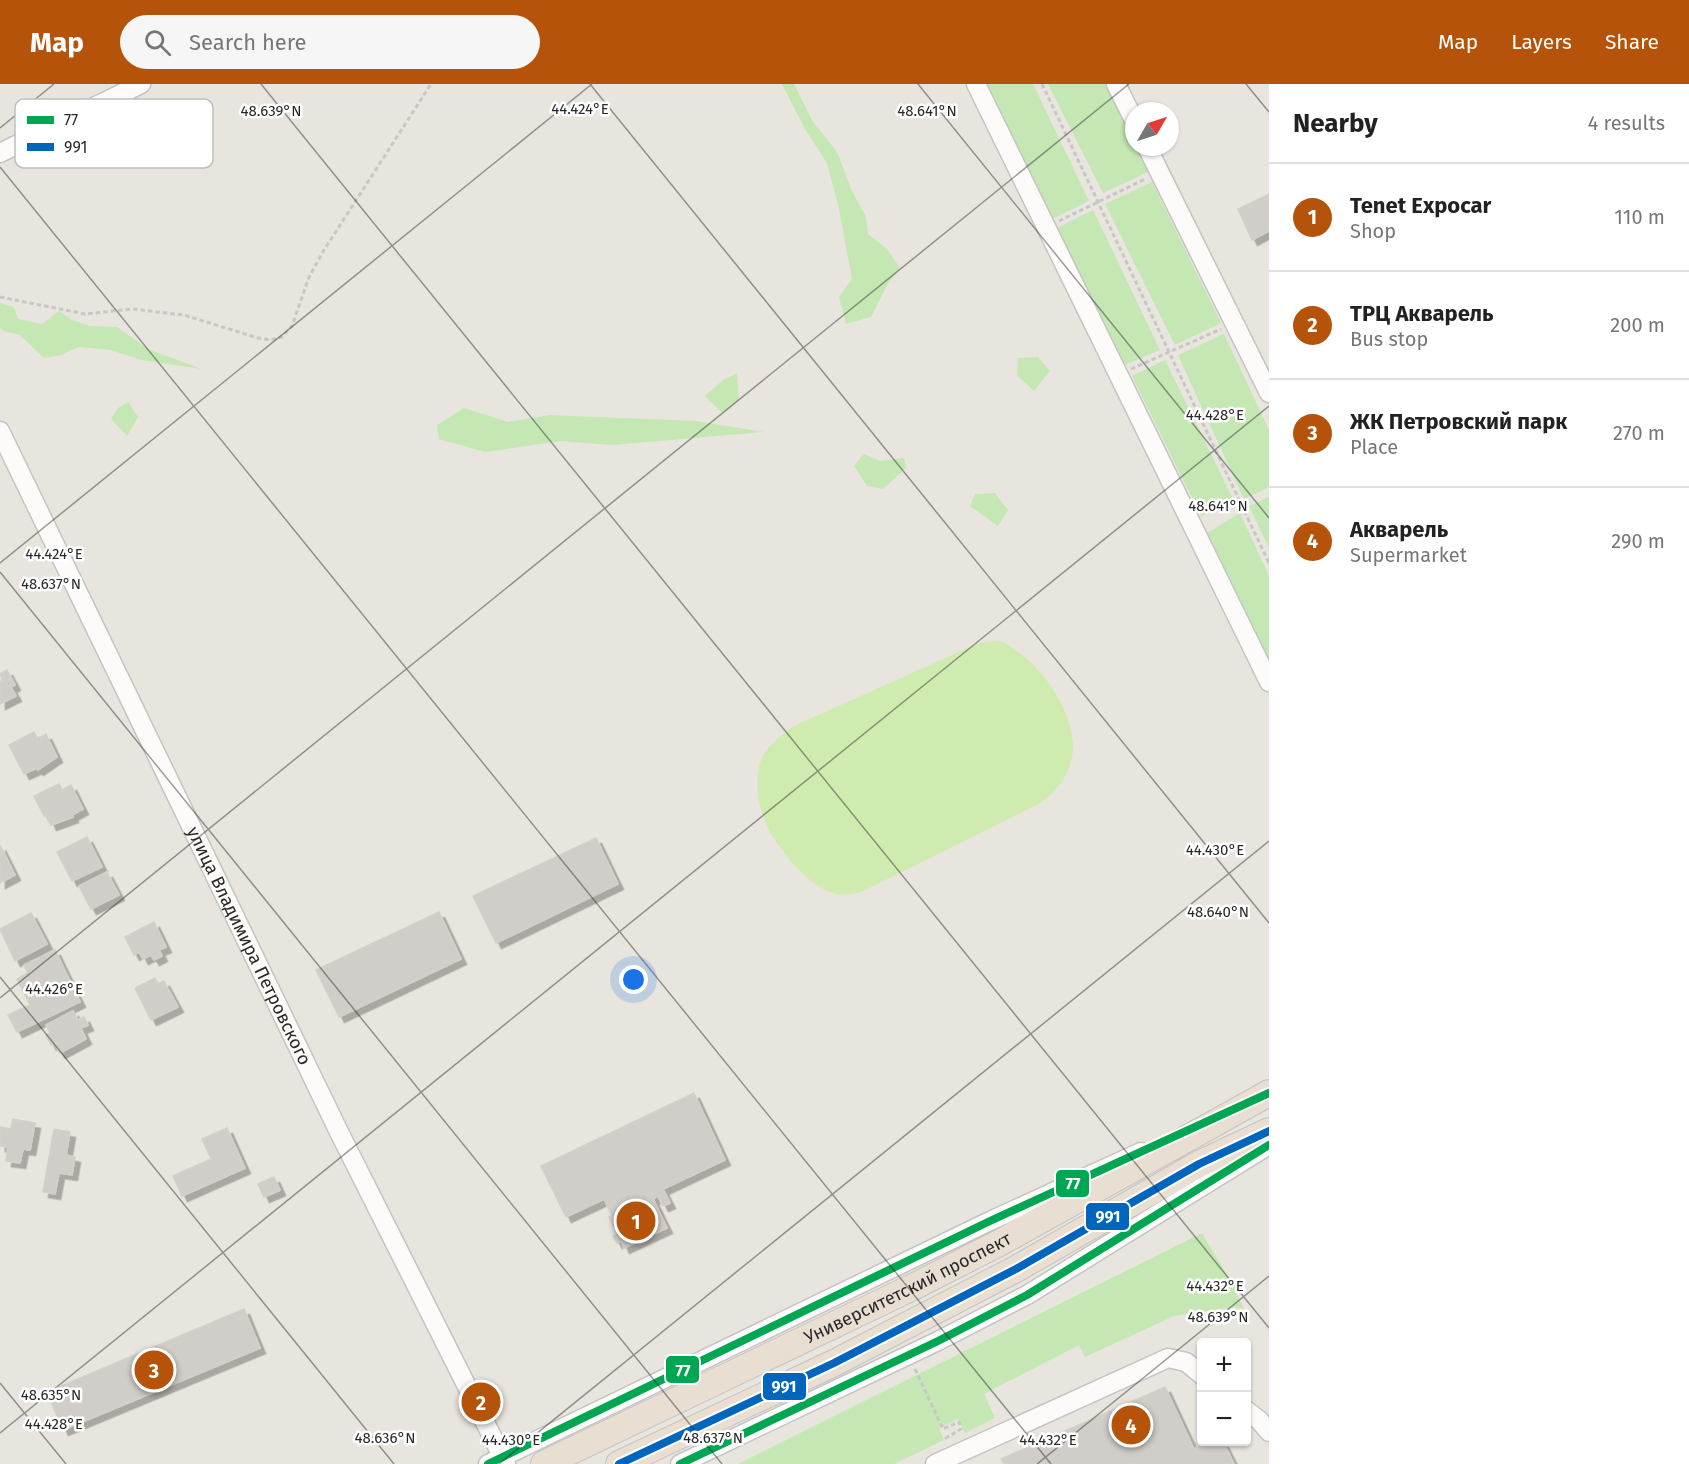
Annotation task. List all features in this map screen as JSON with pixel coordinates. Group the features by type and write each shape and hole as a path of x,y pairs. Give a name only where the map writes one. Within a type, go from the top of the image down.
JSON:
{"highway":[{"name":"Университетский проспект","path":"544,1464 911,1288 1001,1242 1266,1090"},
{"name":"Университетский проспект","path":"619,1464 834,1363 1016,1269 1199,1164 1269,1131"}],"street":[{"path":"110,99 141,84"},
{"path":"976,84 1269,682"},
{"path":"1116,84 1125,102"},
{"path":"0,153 15,146"},
{"path":"1152,156 1269,393"},
{"name":"улица Владимира Петровского","path":"0,431 499,1462"},
{"name":"Университетский проспект","path":"499,1462 990,1221 1266,1090"},
{"path":"680,1464 938,1341 1027,1295 1269,1144"},
{"path":"935,1464 974,1456 1168,1358 1186,1362 1197,1371"},
{"path":"1251,1414 1269,1432"}],"path":[{"path":"0,297 85,314 133,309 159,311 184,315 258,338 270,340 282,337 292,326 309,277 324,250 431,84"},
{"path":"1042,84 1269,563"},
{"path":"1047,228 1160,172"},
{"path":"1119,375 1235,324"},
{"path":"915,1367 943,1429 958,1422 961,1429 946,1438 949,1444"}],"green space":[{"path":"782,84 794,84 813,122 837,152 851,189 866,217 868,234 887,249 900,268 887,285 871,317 846,324 839,297 852,279 839,209 827,163 805,129"},
{"path":"987,84 1033,84 1089,201 1050,220 983,86"},
{"path":"1048,84 1106,84 1125,123 1125,156 1140,156 1148,172 1103,193"},
{"path":"1152,182 1221,323 1175,345 1105,204"},
{"path":"1093,210 1160,350 1125,365 1057,228"},
{"path":"0,303 14,307 18,319 42,324 59,311 72,320 90,326 117,327 150,350 202,369 141,360 111,350 79,347 61,355 44,358 20,335 0,328"},
{"path":"1224,334 1269,430 1269,487 1244,499 1178,355"},
{"path":"1038,357 1050,371 1034,391 1017,375 1018,358"},
{"path":"1165,360 1234,501 1201,516 1132,376"},
{"path":"737,373 739,400 722,413 705,396 723,380"},
{"path":"128,402 138,417 127,436 111,419 118,408"},
{"path":"464,408 508,422 550,415 696,421 764,432 612,445 561,441 485,452 439,439 437,425"},
{"path":"864,454 880,461 904,458 906,468 883,489 867,486 854,466"},
{"path":"995,493 1008,510 998,526 970,506 975,494"},
{"path":"1269,497 1269,548 1249,506"},
{"path":"1240,513 1269,576 1269,660 1207,533"},
{"path":"1000,641 1015,649 1043,675 1064,709 1073,745 1069,768 1059,785 1041,803 861,892 837,894 824,889 804,875 772,835 759,803 758,770 766,751 794,726 981,642"},
{"path":"1202,1233 1232,1283 1244,1309 1235,1307 1174,1316 1085,1357 1079,1345 984,1394 995,1418 965,1433 958,1419 939,1428 944,1440 894,1464 738,1464"}],"building":[{"path":"1269,194 1269,231 1252,240 1238,209"},
{"path":"7,670 15,685 11,687 16,696 0,704 0,680 3,681 0,674"},
{"path":"34,732 39,742 41,741 39,738 46,734 57,757 38,770 37,768 24,774 9,745"},
{"path":"59,784 64,793 66,792 64,789 71,785 83,809 72,815 73,817 51,825 34,796"},
{"path":"87,837 102,867 72,881 57,852"},
{"path":"596,838 618,884 496,943 473,896"},
{"path":"0,845 15,875 0,883"},
{"path":"107,872 119,895 91,909 79,886"},
{"path":"439,912 461,959 339,1017 316,970"},
{"path":"31,913 47,944 15,961 0,929"},
{"path":"154,922 166,947 159,950 162,956 154,960 151,955 143,959 139,952 134,955 125,937"},
{"path":"55,950 80,1002 17,1032 8,1015 30,1005 17,979 28,973 24,965"},
{"path":"155,978 158,984 164,981 178,1007 151,1020 135,988"},
{"path":"73,1011 78,1020 84,1017 88,1025 81,1028 86,1039 60,1053 54,1043 51,1045 46,1035 50,1033 46,1025"},
{"path":"694,1093 725,1160 663,1189 670,1203 663,1206 658,1196 653,1199 667,1228 624,1248 621,1241 617,1243 613,1236 617,1234 604,1199 566,1217 541,1166"},
{"path":"13,1119 35,1123 30,1150 23,1149 20,1163 6,1161 8,1147 0,1146 0,1127 11,1129"},
{"path":"227,1128 245,1168 182,1196 173,1176 211,1159 202,1139"},
{"path":"54,1129 70,1132 66,1155 75,1157 72,1175 59,1173 55,1194 43,1192"},
{"path":"274,1177 280,1190 264,1197 258,1184"},
{"path":"244,1309 260,1348 63,1430 47,1392"},
{"path":"1165,1387 1194,1449 1201,1446 1225,1446 1234,1464 1004,1464 1001,1459"}],"transit line":[{"name":"77","path":"488,1464 990,1221 1269,1093"},
{"name":"991","path":"619,1464 834,1363 1016,1269 1199,1164 1269,1131"},
{"name":"77","path":"680,1464 938,1341 1027,1295 1269,1145"}],"place":[{"name":"Tenet Expocar","path":"636,1221"},
{"name":"ЖК Петровский парк","path":"154,1370"},
{"name":"ТРЦ Акварель","path":"481,1402"},
{"name":"Акварель","path":"1131,1425"}]}
